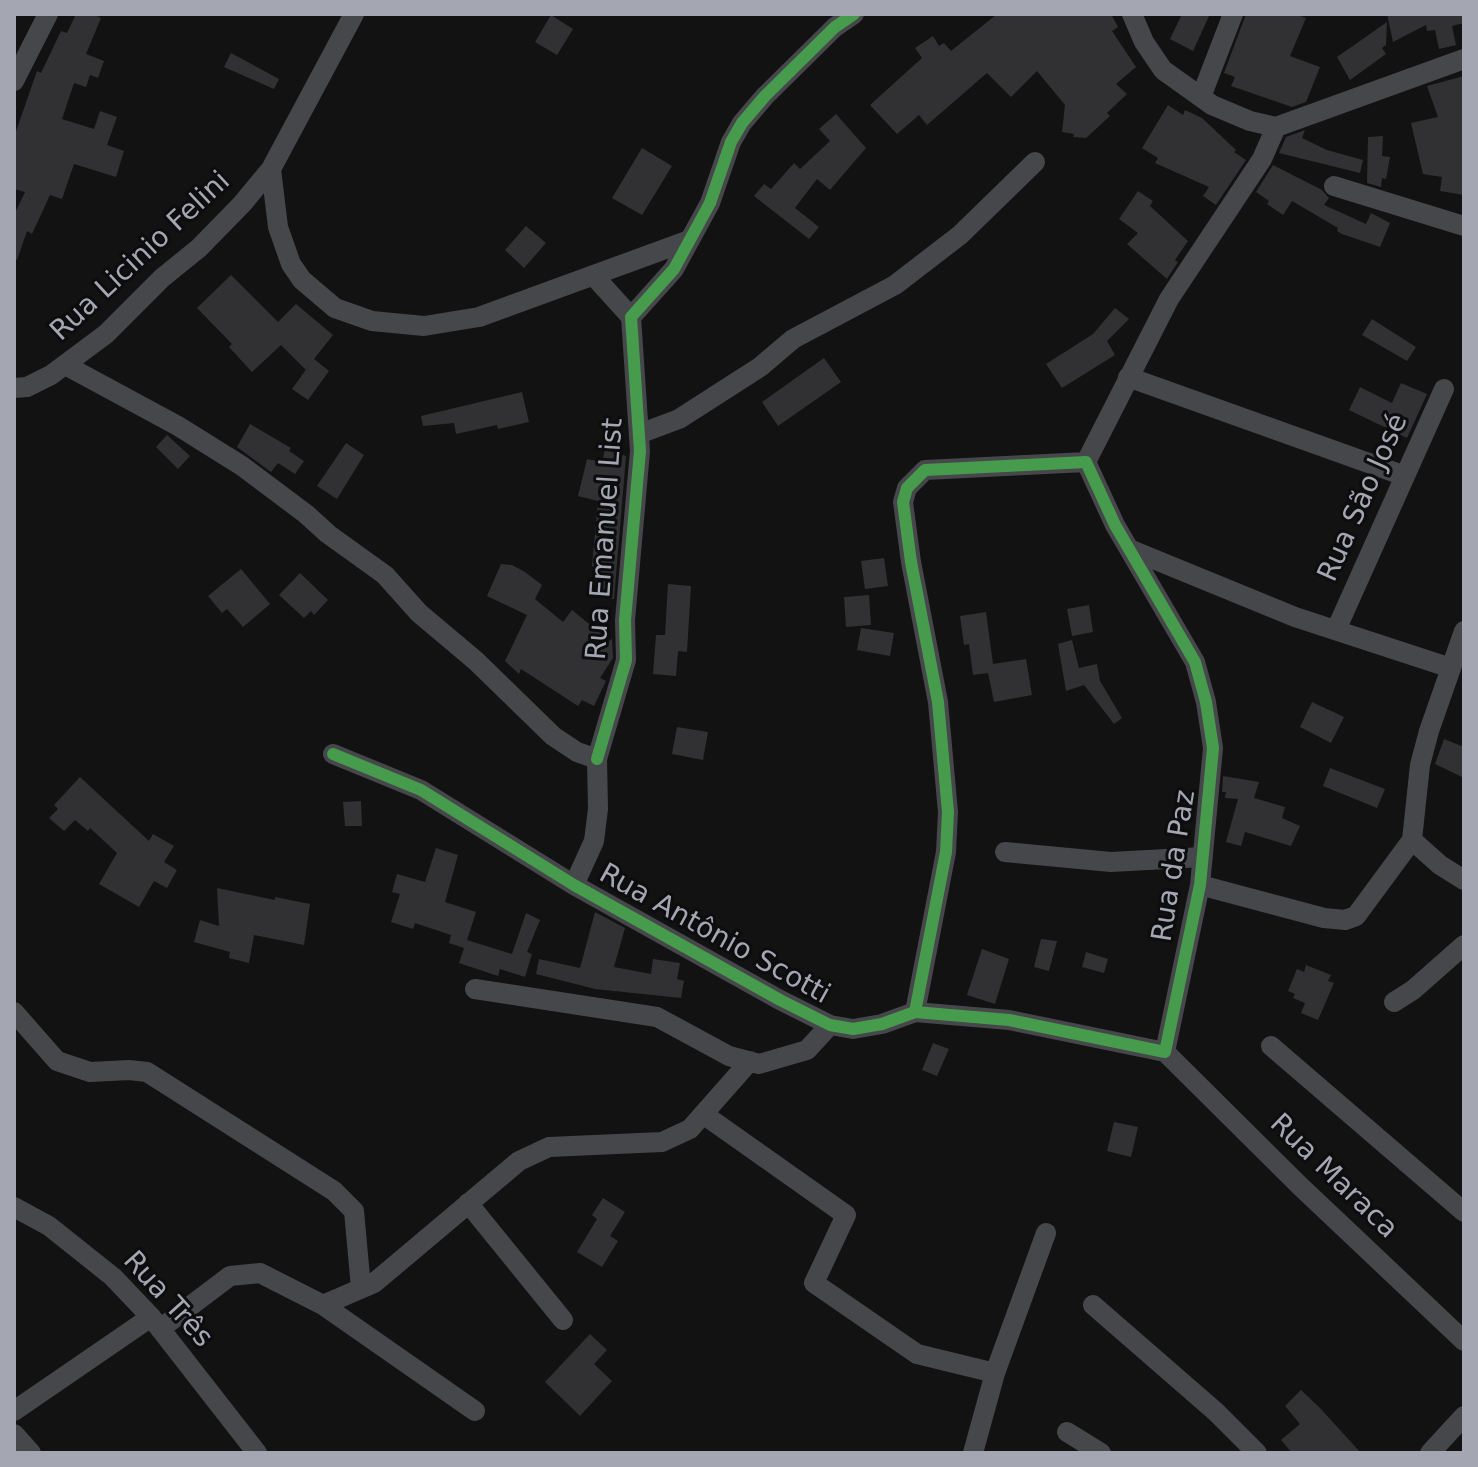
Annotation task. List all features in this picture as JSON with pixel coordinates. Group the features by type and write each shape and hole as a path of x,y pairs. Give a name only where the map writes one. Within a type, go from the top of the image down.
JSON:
{"street":[{"path":"14,81 48,14"},
{"name":"Rua Licinio Felini","path":"14,388 27,387 67,366 199,248 242,204 271,169 354,14"},
{"path":"593,275 631,317 674,269 713,196 731,142 742,123 835,27 854,14"},
{"path":"1132,14 1144,42 1163,70 1212,105 1250,121 1276,127 1464,59"},
{"path":"1201,97 1233,14"},
{"path":"1165,1052 1009,1020 915,1012 946,852 948,812 938,702 911,562 903,502 907,488 925,470 1086,462 1169,299 1262,159 1276,127"},
{"path":"639,434 679,419 760,367 793,339 895,285 960,235 1035,162"},
{"path":"271,169 278,227 291,264 302,280 335,308 350,315 397,325 424,326 479,317 687,241"},
{"path":"1334,186 1464,226"},
{"name":"Rua Emanuel List","path":"597,759 626,660 625,620 639,434 631,317"},
{"path":"67,366 178,426 242,466 385,575 419,613 476,661 553,736 577,752 597,759"},
{"path":"1128,377 1405,476"},
{"name":"Rua São José","path":"1336,630 1444,389"},
{"name":"Rua da Paz","path":"1086,462 1115,525 1195,662 1206,702 1213,748 1200,885 1165,1052"},
{"path":"1129,549 1295,617 1451,668"},
{"path":"1464,631 1420,765 1412,840 1440,865 1464,880"},
{"name":"Rua Antônio Scotti","path":"333,754 421,790 574,885 830,1025 853,1029 882,1024 915,1012"},
{"name":"Rua Antônio Scotti","path":"574,885 594,841 597,759"},
{"name":"Rua da Paz","path":"1200,885 1324,918 1345,920 1356,916 1412,840"},
{"path":"1005,852 1111,862 1203,857"},
{"path":"1394,1002 1413,990 1464,945"},
{"path":"475,989 657,1017 729,1056 759,1064 807,1050 830,1025"},
{"path":"14,1012 57,1061 90,1072 147,1072 334,1191 354,1211 361,1288"},
{"path":"1271,1046 1464,1212"},
{"name":"Rua Maraca","path":"1165,1052 1299,1185 1464,1341"},
{"path":"323,1305 374,1283 519,1161 549,1147 662,1142 690,1129 750,1061"},
{"path":"703,1114 846,1215 814,1283 917,1354 995,1373"},
{"path":"468,1203 563,1320"},
{"name":"Rua Três","path":"14,1207 49,1226 113,1277 155,1323 257,1453"},
{"path":"973,1453 995,1373 1046,1233"},
{"path":"14,1411 230,1276 260,1273 323,1305 475,1411"},
{"path":"1093,1305 1216,1412 1257,1453"},
{"path":"1430,1453 1464,1416"},
{"path":"1067,1432 1101,1453"},
{"path":"14,1434 31,1453"}],"building":[{"path":"76,14 93,14 101,18 86,54 104,61 98,78 90,75 86,87 74,83 62,119 94,129 100,111 117,117 107,145 124,151 116,177 74,164 62,199 50,195 32,234 27,231 17,260 14,259 14,215 25,192 14,189 14,137 37,71 41,73 61,31 67,33"},
{"path":"997,14 1111,14 1118,27 1112,31 1136,67 1116,84 1127,94 1107,113 1110,116 1086,138 1062,132 1065,105 1037,71 1011,97 987,73 927,125 919,115 897,134 870,105 922,58 915,48 933,36 939,46 944,43 951,51"},
{"path":"1182,14 1210,14 1193,51 1170,39"},
{"path":"1246,14 1295,14 1306,18 1290,56 1320,67 1306,102 1292,107 1231,86 1235,77 1224,73"},
{"path":"1387,14 1464,14 1464,23 1452,26 1456,45 1439,49 1435,30 1427,31 1426,25 1393,42"},
{"path":"551,15 573,29 557,55 535,42"},
{"path":"1387,22 1386,45 1382,48 1386,54 1350,80 1337,57"},
{"path":"231,53 279,79 274,89 224,67"},
{"path":"1464,76 1464,195 1440,191 1442,177 1423,174 1411,123 1438,117 1427,86"},
{"path":"1168,105 1183,115 1185,110 1202,118 1236,150 1234,152 1246,160 1216,205 1203,196 1209,187 1155,163 1158,158 1142,148"},
{"path":"836,114 866,148 830,190 817,179 795,208 819,227 809,239 754,196 764,184 771,189 794,163 800,169 830,141 819,129"},
{"path":"1305,130 1302,138 1327,150 1363,160 1360,173 1279,153 1286,137"},
{"path":"1383,136 1382,156 1390,157 1386,179 1382,178 1381,187 1367,183 1368,137"},
{"path":"642,148 672,166 642,215 612,198"},
{"path":"1273,165 1322,190 1329,198 1324,205 1366,224 1371,213 1390,223 1380,247 1342,234 1337,231 1338,228 1292,201 1283,215 1267,204 1269,201 1256,192"},
{"path":"1138,191 1153,201 1150,206 1188,241 1167,279 1127,244 1138,233 1119,219"},
{"path":"526,226 546,243 524,268 505,250"},
{"path":"231,275 278,322 296,304 333,335 314,359 329,371 308,400 292,389 306,370 281,345 252,372 229,347 232,344 197,308"},
{"path":"1115,308 1129,319 1107,341 1115,355 1062,388 1046,364 1093,334"},
{"path":"1372,319 1416,347 1407,361 1362,335"},
{"path":"824,358 841,382 778,426 762,402"},
{"path":"1401,383 1427,394 1407,438 1349,410 1360,387 1392,403"},
{"path":"522,392 529,422 456,434 454,423 423,426 421,416"},
{"path":"250,424 291,448 289,451 304,461 295,474 278,463 271,472 237,447"},
{"path":"167,435 190,456 178,469 156,447"},
{"path":"346,443 364,455 337,499 317,486"},
{"path":"605,450 626,456 614,599 600,597 600,586 594,586 596,568 592,566 598,501 578,496 587,459 602,462"},
{"path":"884,558 888,586 865,589 861,561"},
{"path":"501,564 512,565 542,585 535,599 563,622 572,610 610,641 612,638 613,658 600,678 606,681 594,706 582,700 578,706 521,669 519,674 505,661 527,615 487,596"},
{"path":"241,569 270,604 243,627 227,609 222,613 208,596"},
{"path":"300,573 328,600 314,615 311,611 304,618 279,595"},
{"path":"668,584 691,586 687,652 678,651 676,676 653,674 656,635 665,635"},
{"path":"869,595 871,625 846,627 844,597"},
{"path":"1089,605 1093,632 1072,636 1067,609"},
{"path":"986,612 993,664 1026,659 1032,695 994,702 988,673 973,675 969,644 964,645 960,616"},
{"path":"861,628 894,633 890,656 857,650"},
{"path":"1072,640 1079,668 1097,664 1100,681 1122,718 1114,724 1084,685 1066,691 1058,644"},
{"path":"1312,702 1344,717 1331,743 1300,727"},
{"path":"677,727 708,732 703,760 672,754"},
{"path":"1444,739 1464,747 1464,778 1435,764"},
{"path":"1330,768 1385,789 1377,808 1323,786"},
{"path":"1223,776 1259,782 1254,798 1285,807 1282,818 1300,826 1291,846 1245,832 1241,846 1226,842 1238,799 1225,798 1226,792 1222,792"},
{"path":"80,777 149,841 153,834 174,846 164,862 177,870 167,888 154,881 139,907 99,884 117,853 90,828 88,831 75,820 64,831 49,818 58,809 54,805"},
{"path":"361,801 362,826 345,826 343,802"},
{"path":"436,848 458,855 445,902 476,912 467,940 512,954 526,913 540,920 527,952 532,954 525,977 500,969 498,976 459,963 464,948 449,943 451,935 415,923 413,929 391,922 400,894 392,892 397,874 425,882"},
{"path":"217,888 310,904 304,945 254,935 249,963 229,958 230,952 194,942 200,920 219,926"},
{"path":"595,912 625,928 614,967 651,974 653,959 680,963 677,979 684,981 681,998 595,989 536,974 539,959 580,968"},
{"path":"1041,939 1057,941 1049,971 1034,967"},
{"path":"982,949 1009,959 995,1004 967,995"},
{"path":"1086,952 1108,959 1104,973 1082,967"},
{"path":"1306,965 1331,975 1328,981 1334,983 1318,1020 1301,1013 1305,1003 1293,998 1295,994 1288,991 1297,969 1304,972"},
{"path":"933,1043 949,1049 937,1076 922,1070"},
{"path":"1114,1122 1138,1127 1131,1157 1107,1151"},
{"path":"603,1198 625,1212 610,1236 618,1241 602,1267 577,1252 597,1219 592,1215"},
{"path":"590,1334 607,1350 594,1364 612,1381 580,1416 545,1382"},
{"path":"1301,1390 1361,1453 1292,1453 1281,1440 1300,1424 1285,1406"}],"cycle path":[{"path":"597,759 626,660 625,620 640,451 631,317 674,269 710,203 731,142 742,123 835,27 854,14"},
{"path":"333,754 421,790 574,885 830,1025 853,1029 882,1024 915,1012 946,852 948,812 938,702 911,562 903,502 907,488 925,470 1086,462 1115,525 1195,662 1206,702 1213,748 1200,885 1165,1052 1009,1020 915,1012"}]}
